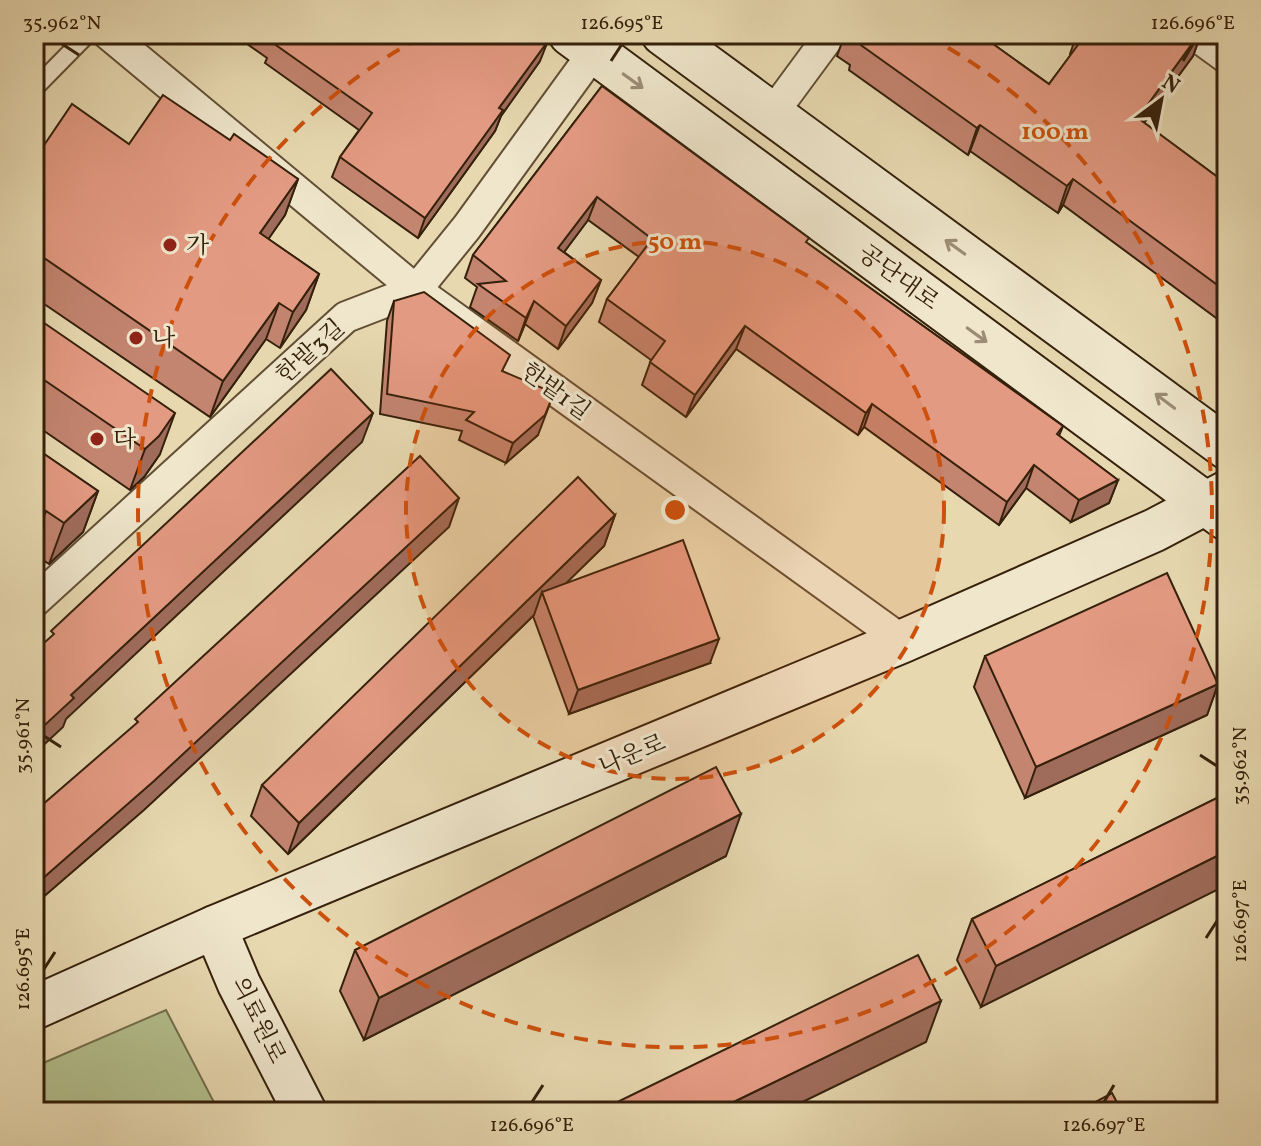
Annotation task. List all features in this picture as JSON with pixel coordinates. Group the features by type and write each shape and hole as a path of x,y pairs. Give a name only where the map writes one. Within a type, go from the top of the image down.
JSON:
{"street":[{"name":"한밭1길","path":"108,34 416,290 903,641"},
{"path":"663,34 1227,448"},
{"path":"772,114 831,34"},
{"path":"1194,34 1227,58"},
{"name":"한밭3길","path":"34,602 346,317 416,290 467,227 582,43"},
{"name":"공단대로","path":"582,43 1220,506"},
{"name":"나운로","path":"34,1008 215,927 1220,506"},
{"name":"의료원로","path":"215,927 239,984 305,1112"}],"lane":[{"path":"34,89 88,34"}],"green space":[{"path":"166,1010 219,1112 34,1112 34,1067"}],"building":[{"path":"270,34 539,34 548,41 499,108 503,110 425,218 340,157 372,113 273,43 276,38"},
{"path":"854,34 979,34 1049,84 1086,34 1199,34 1138,118 1227,184 1227,292 1073,179 1067,186 980,125 977,128 858,43 861,39"},
{"path":"602,86 809,238 806,242 1063,426 1057,434 1118,480 1079,500 1034,465 1007,502 872,404 866,413 745,326 695,395 650,362 665,341 607,299 652,239 597,197 558,248 601,280 566,326 534,301 526,318 478,284 506,281 473,255"},
{"path":"163,95 230,140 234,134 298,179 260,233 319,274 293,312 279,303 223,381 34,251 34,160 72,104 129,144"},
{"path":"424,292 510,355 502,371 554,393 545,415 513,443 466,420 474,412 387,394 394,301"},
{"path":"34,316 175,413 159,436 145,449 34,373"},
{"path":"331,369 373,413 71,695 74,698 34,735 34,652 54,634 51,631"},
{"path":"34,447 98,491 64,523 46,511 34,529"},
{"path":"420,456 459,498 154,781 34,886 34,812 138,722 135,719"},
{"path":"578,477 615,515 299,823 262,785"},
{"path":"683,540 719,639 578,690 542,592"},
{"path":"1167,573 1218,684 1036,767 985,656"},
{"path":"716,767 741,814 379,998 355,950"},
{"path":"1227,793 1227,851 996,966 972,919"},
{"path":"918,955 941,1001 713,1112 597,1112"},
{"path":"1112,1093 1122,1112 1077,1112"}],"place":[{"name":"가","path":"170,245"},
{"name":"나","path":"136,338"},
{"name":"다","path":"97,439"}]}
